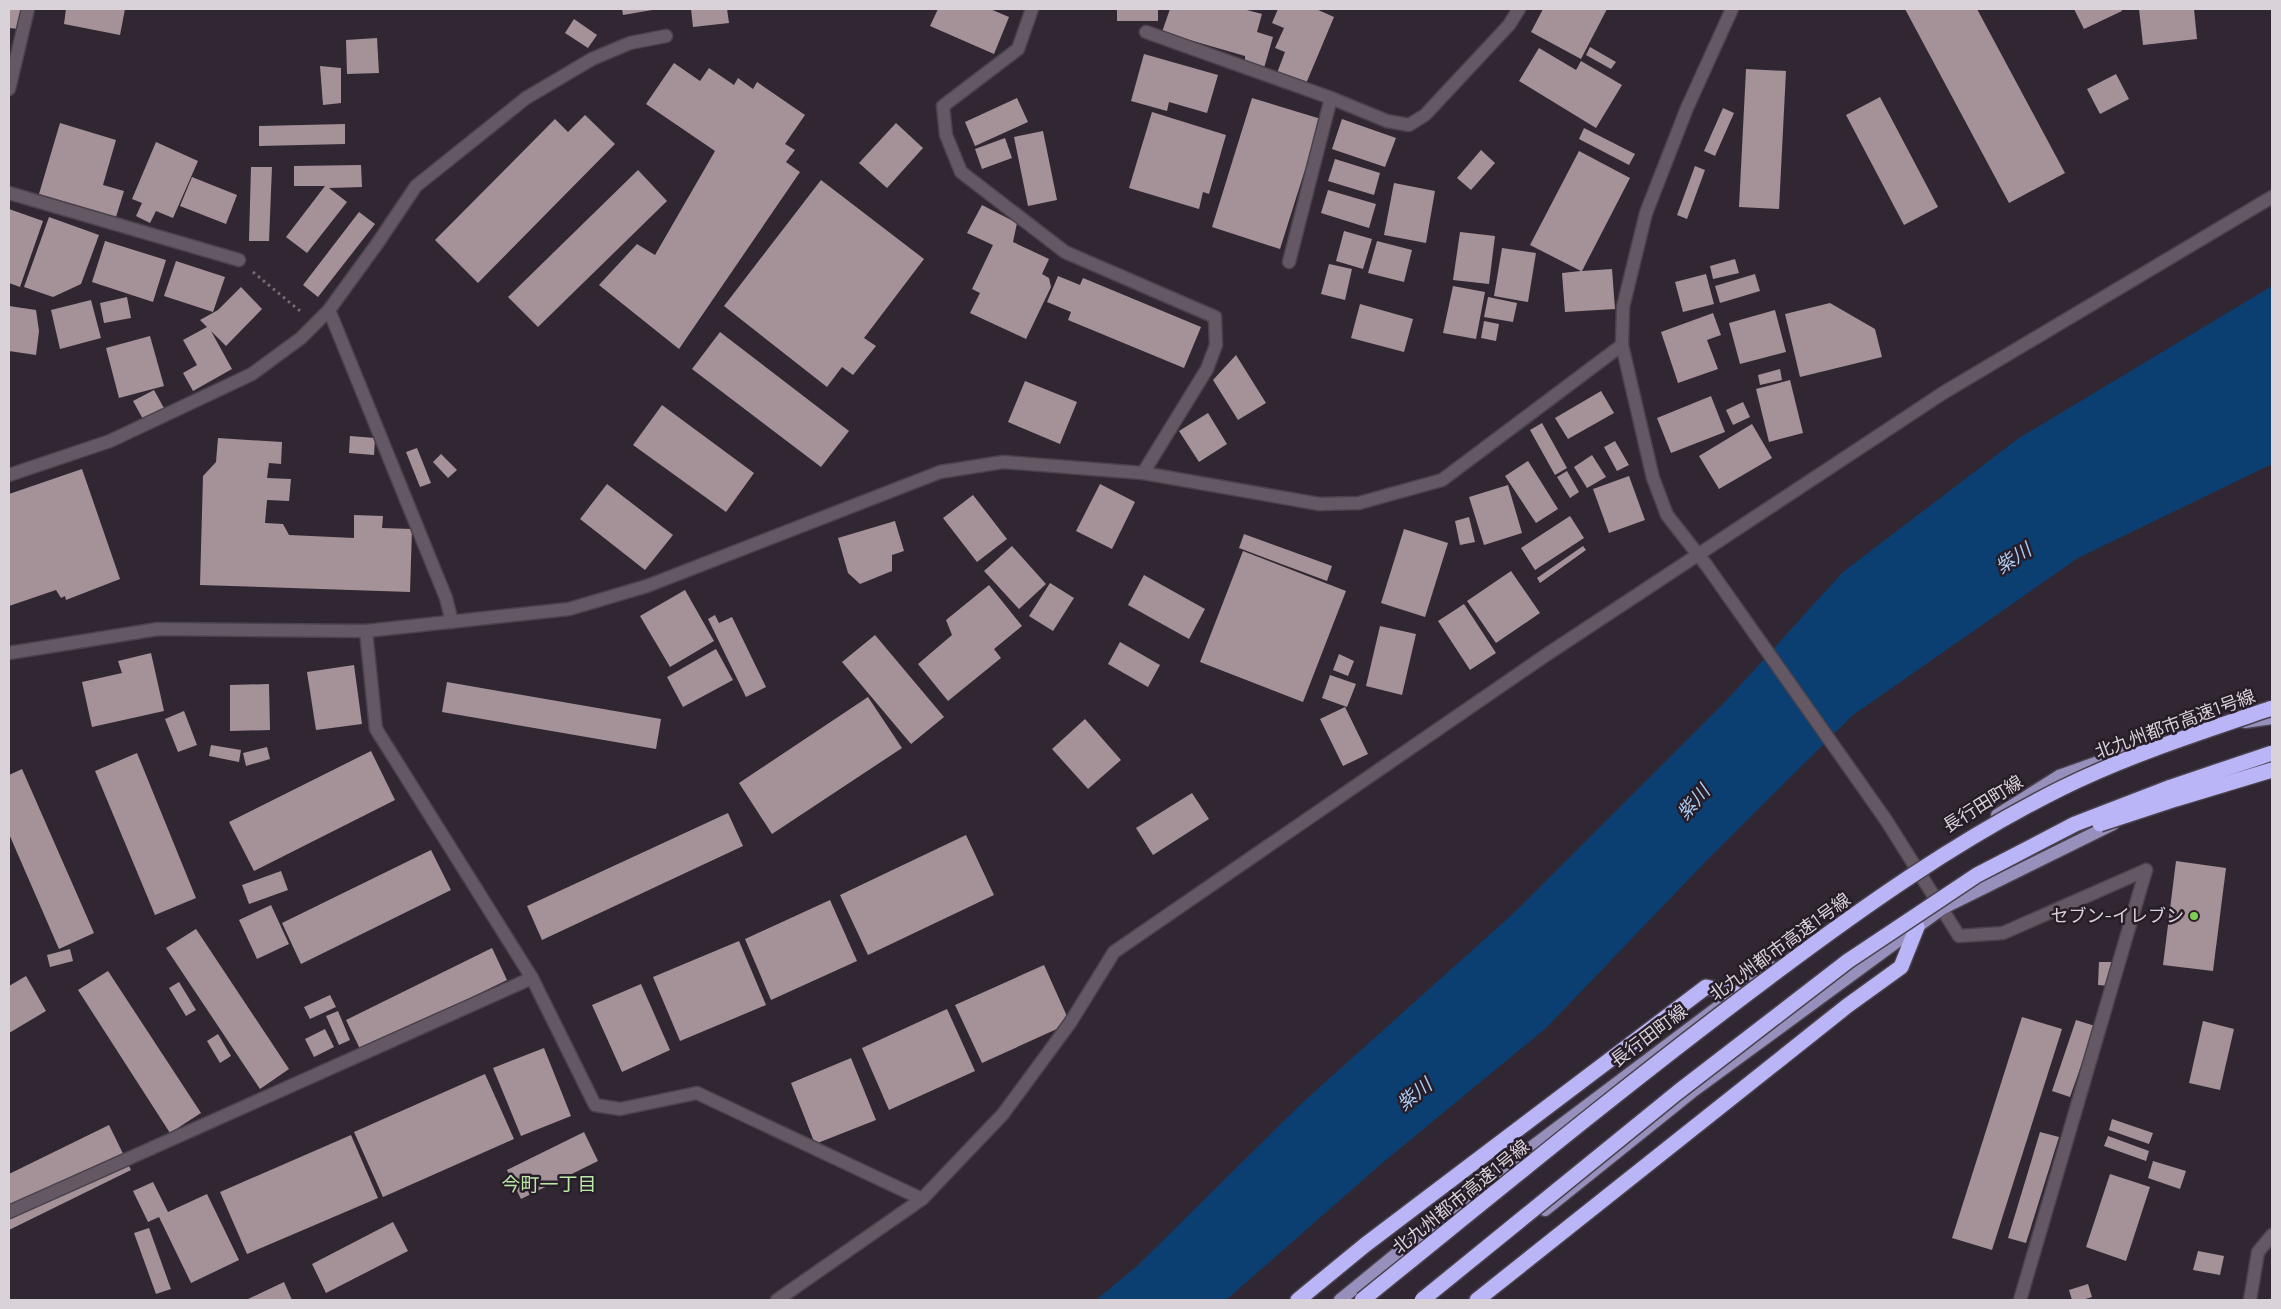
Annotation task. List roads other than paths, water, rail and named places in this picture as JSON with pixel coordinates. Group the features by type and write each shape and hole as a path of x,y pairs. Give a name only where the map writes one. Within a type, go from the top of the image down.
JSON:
{"highway":[{"name":"北九州都市高速1号線","path":"1362,1300 1708,1023 1836,927 1958,846 2062,788 2155,747 2272,708"},
{"path":"1422,1300 1678,1092 1848,961 1976,876 2075,824 2171,787 2272,753"},
{"path":"1976,876 2074,833 2272,770"},
{"path":"1477,1300 1848,1006 1901,967 1917,927"},
{"path":"1298,1300 1365,1245 1706,986 1734,993"}],"main road":[{"name":"長行田町線","path":"1340,1300 1468,1195 1734,993 1916,866 2059,776 2176,734 2272,718"},
{"path":"1432,1300 1692,1092 1943,908 2272,745"}],"street":[{"path":"9,89 28,9"},
{"path":"1032,9 1018,49 943,106 946,135 961,172 1066,252 1215,317 1216,345 1207,369 1143,473"},
{"path":"1146,32 1331,98 1387,121 1409,125 1425,116 1509,25 1519,9"},
{"path":"1732,9 1687,108 1646,213 1624,306 1622,345 1654,478 1667,515 1706,566 1886,820 1959,936 2003,933 2146,870 2020,1300"},
{"path":"9,475 110,441 252,374 301,338 329,310 416,186 526,98 592,59 630,43 666,36"},
{"path":"1289,262 1331,98"},
{"path":"9,193 239,260"},
{"path":"777,1300 922,1198 1003,1114 1070,1022 1114,952 1696,554 1943,393 2272,197"},
{"path":"329,310 446,598 452,622"},
{"path":"9,653 158,629 366,631 569,609 646,586 940,472 1003,462 1143,473 1318,504 1360,503 1442,480 1622,345"},
{"path":"366,631 376,729 532,978 595,1105 620,1109 697,1093 922,1198"},
{"path":"9,1212 532,978"},
{"path":"2250,1300 2258,1252 2272,1235"}],"water":[{"name":"紫川","path":"2272,286 2272,464 2078,558 1853,715 1709,858 1546,1028 1381,1164 1226,1300 1096,1300 1137,1266 1302,1103 1516,911 1725,702 1843,572 2019,438"}],"place":[{"name":"セブン-イレブン","path":"2194,916"}],"district":[{"name":"今町一丁目","path":"549,1184"}]}
